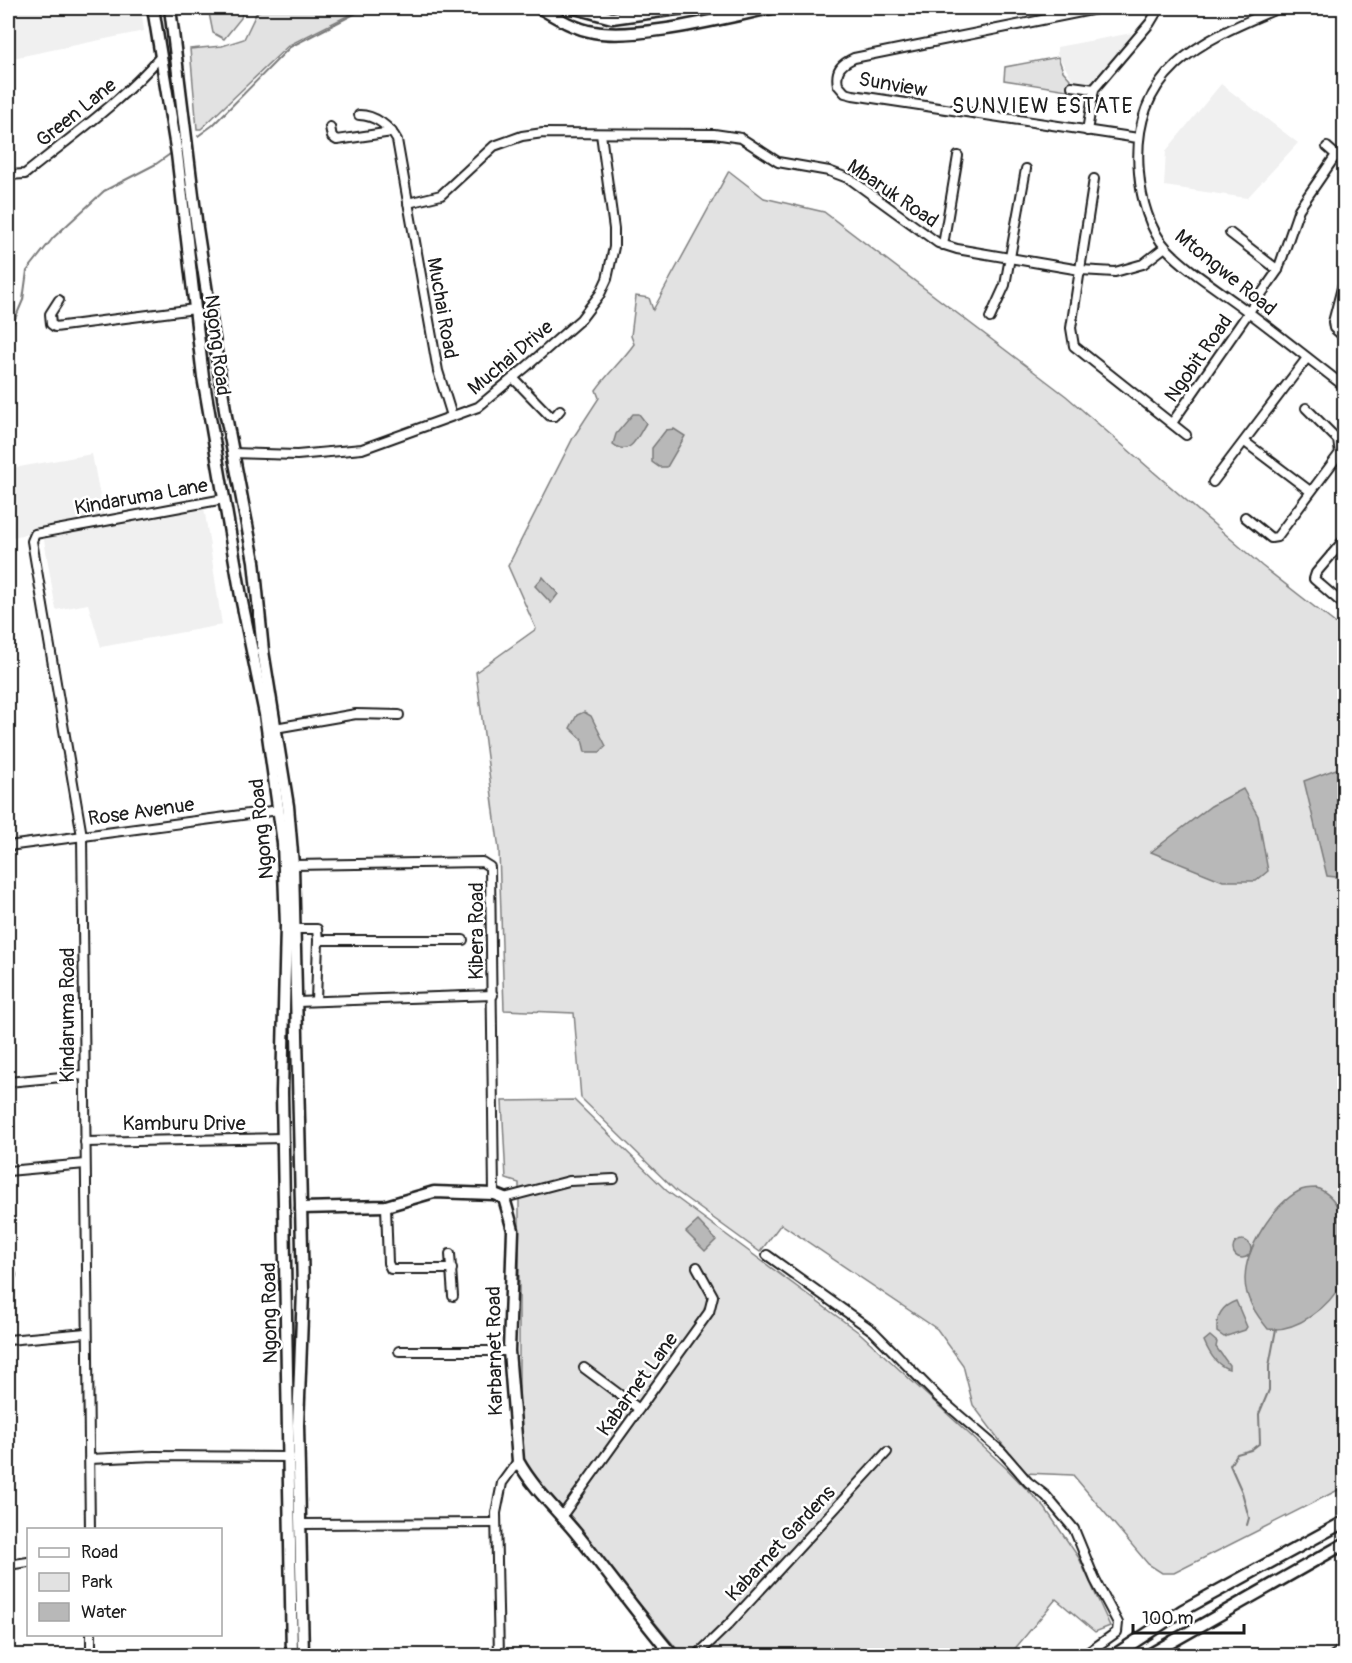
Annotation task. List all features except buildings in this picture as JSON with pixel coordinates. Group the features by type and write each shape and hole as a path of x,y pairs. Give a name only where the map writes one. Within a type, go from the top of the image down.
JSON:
{"main road":[{"name":"Ngong Road","path":"153,8 165,81 181,140"},
{"path":"540,8 569,24 594,32 610,34 651,31 772,8"},
{"path":"575,8 612,18 684,8"},
{"name":"Ngong Road","path":"172,10 181,140 226,416 250,546 288,806 293,865 303,1290 298,1425 303,1656"},
{"name":"Ngong Road","path":"183,153 195,309 210,420 265,714 279,810 286,926 282,1092 292,1656"},
{"path":"210,420 216,408 223,409 226,416"},
{"path":"234,554 238,558 244,558 250,546"},
{"path":"282,1092 284,1087 292,1084 299,1094"},
{"path":"301,1208 386,1206 434,1192 499,1196"},
{"name":"Karbarnet Road","path":"499,1196 513,1230 510,1351 518,1461"},
{"path":"286,1290 293,1297 303,1290"},
{"path":"518,1461 527,1477 562,1515 637,1614 674,1656"},
{"path":"1113,1656 1183,1610 1344,1522"},
{"path":"1147,1656 1344,1544"},
{"path":"1298,1547 1293,1554 1294,1561 1300,1567 1305,1566"},
{"path":"1249,1573 1257,1574 1262,1579 1260,1592"}],"street":[{"name":"Sunview","path":"1101,8 854,58 841,65 837,73 841,89 853,95 1138,138"},
{"path":"1088,131 1094,89 1150,23 1159,8"},
{"name":"Mtongwe Road","path":"1279,8 1205,41 1179,61 1152,98 1138,138 1139,176 1145,208 1166,247 1344,386"},
{"name":"Green Lane","path":"8,176 26,174 146,74 161,56"},
{"path":"146,74 165,81"},
{"path":"1072,86 1094,89"},
{"path":"359,115 372,117 392,132"},
{"path":"330,127 332,137 337,140 392,132"},
{"name":"Muchai Road","path":"392,132 397,140 438,371 452,416"},
{"path":"408,203 446,191 494,146 533,134 601,134"},
{"name":"Mbaruk Road","path":"601,134 708,134 741,138 778,162 829,171 850,179 943,245 1080,270 1123,271 1152,260 1166,247"},
{"name":"Muchai Drive","path":"233,453 297,455 362,449 478,407 513,378 581,319 600,294 607,279 614,247 614,229 601,134"},
{"path":"1327,147 1344,162"},
{"name":"Ngobit Road","path":"1172,423 1278,270 1299,209 1336,155"},
{"path":"943,245 958,156"},
{"path":"990,318 1002,295 1026,170"},
{"path":"1094,179 1071,328 1074,346 1186,435"},
{"path":"1230,233 1278,270"},
{"path":"1344,280 1333,322 1334,328 1344,337"},
{"path":"59,300 50,314 51,324 55,327 195,309"},
{"path":"1213,482 1307,358"},
{"path":"513,378 550,416 555,417 560,410"},
{"path":"1245,517 1271,537 1277,537 1341,450 1338,441 1306,408"},
{"path":"1245,442 1310,491"},
{"name":"Kindaruma Lane","path":"63,527 224,499"},
{"name":"Kindaruma Road","path":"63,527 35,534 32,541 82,836 90,1528"},
{"path":"1344,540 1316,573 1314,579 1344,605"},
{"path":"275,728 356,714 399,715"},
{"name":"Rose Avenue","path":"8,846 279,810"},
{"name":"Kibera Road","path":"293,865 482,861 492,872 499,1196"},
{"path":"294,929 317,929 316,1001"},
{"path":"318,940 463,940"},
{"path":"297,1002 493,994"},
{"path":"8,1082 83,1075"},
{"name":"Kamburu Drive","path":"85,1142 283,1138"},
{"path":"8,1171 85,1164"},
{"path":"499,1196 569,1181 614,1179"},
{"path":"386,1206 388,1263 391,1269 452,1269"},
{"path":"450,1254 453,1296"},
{"path":"767,1255 873,1331 938,1397 1002,1452 1028,1482 1046,1496 1074,1529 1095,1580 1118,1623 1117,1632 1083,1656"},
{"name":"Kabarnet Lane","path":"562,1515 710,1312 713,1296 697,1267"},
{"path":"8,1283 11,1275"},
{"path":"8,1340 86,1333"},
{"path":"399,1352 510,1351"},
{"path":"584,1368 639,1408"},
{"name":"Kabarnet Gardens","path":"696,1656 887,1452"},
{"path":"90,1459 154,1456 290,1457"},
{"path":"499,1656 496,1523 499,1490 507,1474 518,1461"},
{"path":"301,1524 496,1523"},
{"path":"8,1565 27,1562"},
{"path":"91,1636 91,1656"},
{"path":"1334,1656 1344,1648"}],"shaded area":[{"path":"8,8 141,8 144,31 8,59"},
{"path":"1132,33 1093,86 1076,85 1057,54 1057,47"},
{"path":"1221,84 1298,143 1247,198 1164,186 1166,151"},
{"path":"92,454 104,517 8,538 8,469"},
{"path":"204,507 222,625 101,647 88,604 56,610 43,534"}],"green space":[{"path":"208,8 243,8 241,18 224,39 213,33"},
{"path":"263,8 363,8 289,45 201,129 197,129 190,49 222,46 244,39 256,14"},
{"path":"1058,57 1063,71 1070,79 1067,90 1004,80 1005,67"},
{"path":"729,171 764,198 824,212 1066,396 1262,566 1344,630 1344,1487 1174,1573 1162,1573 1148,1564 1073,1475 1024,1473 973,1405 963,1365 937,1329 781,1224 760,1252 676,1191 581,1098 574,1013 504,1010 499,850 476,672 536,629 508,566 573,438 599,398 596,390 634,344 631,336 636,296 649,298 653,310"},
{"path":"574,1100 667,1191 861,1334 1006,1468 1045,1508 1079,1558 1110,1626 1095,1632 1056,1599 1013,1651 1016,1655 682,1655 526,1468 519,1454 519,1183 506,1179 502,1101"}],"water":[{"path":"633,414 639,414 646,423 633,444 619,448 613,444 616,434"},
{"path":"674,429 685,436 667,467 659,467 652,462 652,448 666,430"},
{"path":"543,577 558,594 551,603 535,586"},
{"path":"584,712 591,716 606,746 600,752 585,752 582,739 570,728 577,715"},
{"path":"1344,766 1344,878 1327,876 1304,781"},
{"path":"1243,789 1258,816 1268,871 1256,881 1223,881 1151,852 1211,806"},
{"path":"1317,1188 1333,1200 1341,1216 1344,1235 1343,1279 1329,1301 1311,1316 1290,1327 1268,1329 1255,1312 1245,1286 1246,1267 1250,1255 1262,1229 1280,1206 1301,1190"},
{"path":"698,1221 716,1240 705,1251 686,1232"},
{"path":"1242,1240 1248,1243 1251,1249 1248,1255 1242,1258 1236,1255 1233,1249 1236,1243"},
{"path":"1236,1301 1247,1327 1245,1330 1224,1337 1217,1332 1217,1322 1223,1309"},
{"path":"1210,1336 1217,1342 1216,1347 1229,1365 1229,1369 1217,1362 1208,1350 1204,1341"}],"waterway":[{"path":"198,136 213,125 290,47 366,8"},
{"path":"8,335 23,300 27,271 53,238 104,191 156,164 173,152"},
{"path":"1247,1525 1249,1518 1242,1492 1230,1465 1237,1454 1251,1450 1260,1443 1259,1414 1269,1390 1269,1366 1276,1329"}],"district":[{"name":"SUNVIEW ESTATE","path":"1043,106"}]}
